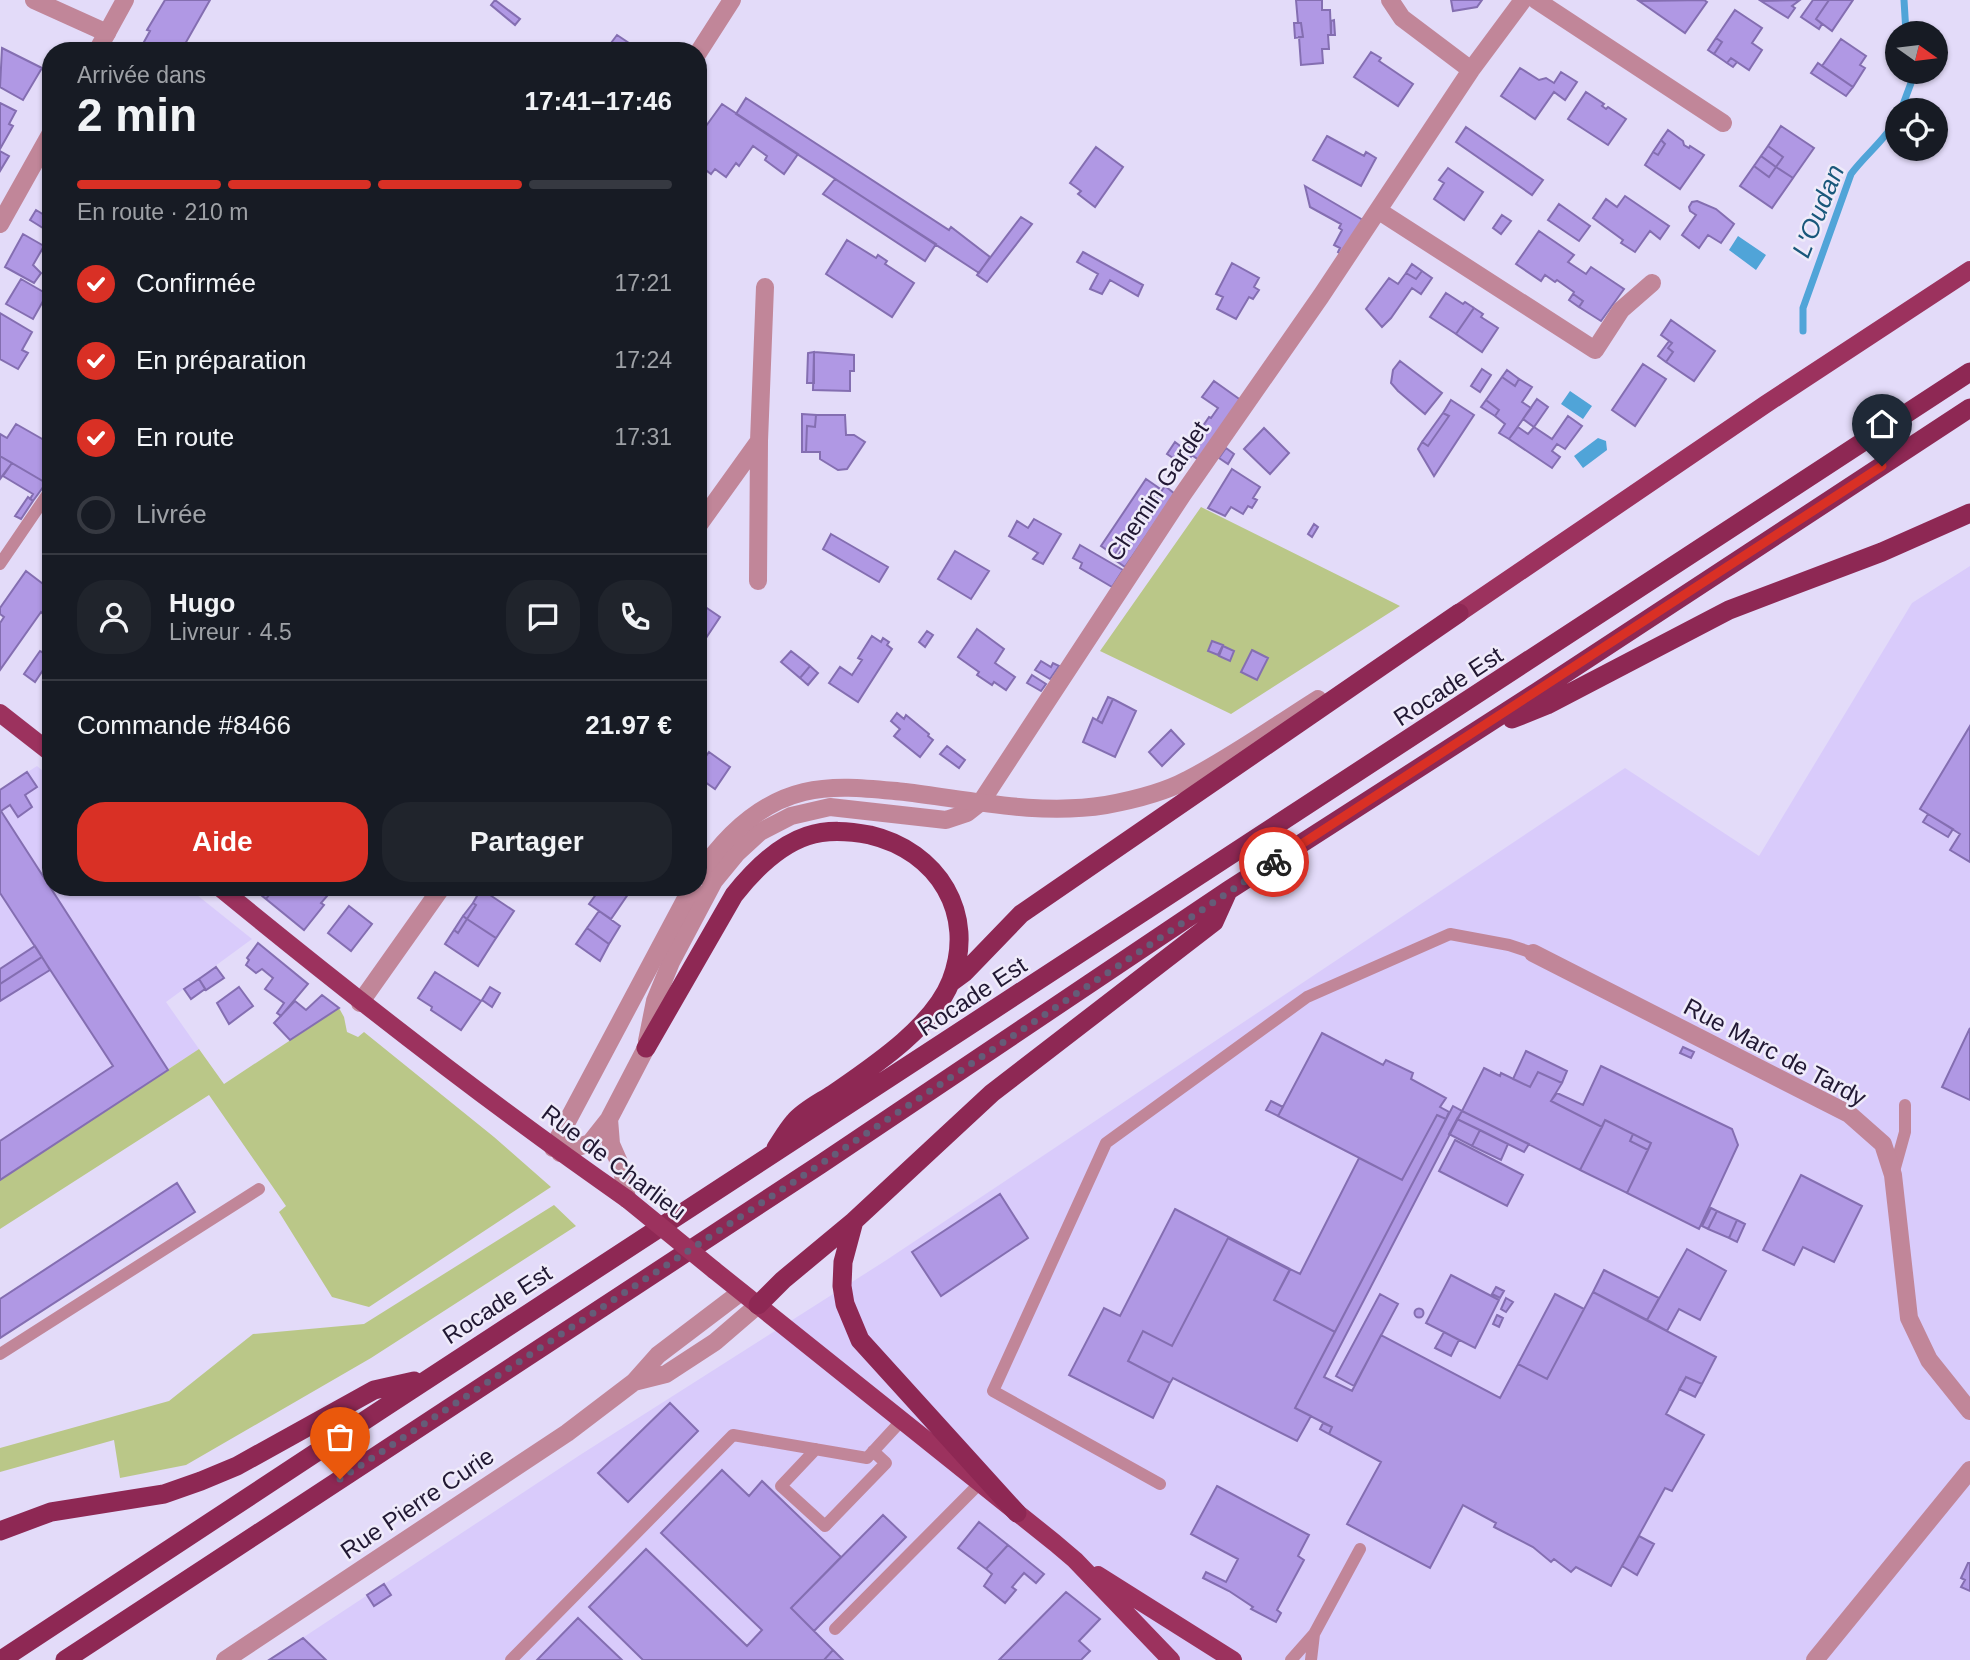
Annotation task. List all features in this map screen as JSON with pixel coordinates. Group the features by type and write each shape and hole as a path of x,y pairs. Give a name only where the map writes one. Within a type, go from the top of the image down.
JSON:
{"highway":[{"name":"Rocade Est","path":"1,1660 429,1377 1517,670 1970,372"},
{"path":"1542,699 1608,645 1970,408"},
{"path":"65,1660 797,1179 1229,890 1472,734 1542,699 1625,663 1729,610 1882,552 1970,513"},
{"path":"950,983 965,972 1021,914 1459,613"},
{"path":"646,1048 734,895 767,859 807,836 832,831 856,832 883,838 909,850 929,864 955,908 960,934 950,983 939,1002 891,1053 795,1120 772,1155"},
{"path":"758,1305 783,1280 854,1221 992,1093 1214,922 1229,890"},
{"path":"854,1221 843,1262 842,1286 845,1304 860,1340 1017,1513"},
{"path":"0,1531 51,1512 164,1494 201,1481 237,1466 374,1390 429,1377"}],"main road":[{"path":"1459,613 1970,269"},
{"path":"0,713 42,746"},
{"name":"Rue de Charlieu","path":"230,896 360,1003 627,1199 1017,1513 1074,1560 1171,1660"},
{"name":"Rue de Charlieu","path":"1074,1560 1233,1660"}],"street":[{"path":"34,0 107,33"},
{"path":"102,42 125,0"},
{"path":"705,42 732,0"},
{"path":"1391,0 1402,18 1471,70"},
{"name":"Chemin Gardet","path":"981,802 1182,494 1379,211 1471,70 1523,0"},
{"path":"1536,0 1723,123"},
{"path":"0,224 42,149"},
{"path":"1379,211 1595,350 1621,310 1652,283"},
{"path":"758,581 758,441 765,287"},
{"path":"707,513 758,441"},
{"path":"707,863 745,821 769,806 804,792 845,787 1069,810 1108,804 1167,788 1186,780 1459,613"},
{"path":"707,893 713,881 737,853 760,832 791,817 830,807 946,820 967,813 981,802"},
{"path":"360,1003 436,896"},
{"path":"557,1150 687,896"},
{"path":"557,1150 590,1143 609,1119 646,1048 655,1001 706,896"},
{"name":"Rue Marc de Tardy","path":"1533,953 1849,1114 1883,1144 1893,1175 1909,1318 1929,1360 1970,1411"},
{"path":"609,1119 611,1144 622,1169 627,1199"},
{"name":"Rue Pierre Curie","path":"225,1660 567,1433 634,1382 658,1356 741,1292"},
{"name":"Rue Pierre Curie","path":"634,1382 666,1374 715,1342 758,1305"},
{"path":"1815,1660 1970,1470"}],"lane":[{"path":"0,564 42,502"},
{"path":"1160,1484 993,1391 1106,1143 1307,997 1450,934 1509,945 1533,953"},
{"path":"1893,1175 1905,1132 1905,1105"},
{"path":"0,1354 259,1189"},
{"path":"511,1660 733,1436 867,1458 902,1420"},
{"path":"816,1449 781,1486 824,1526 886,1463 873,1451"},
{"path":"835,1629 980,1483"},
{"path":"1291,1660 1314,1634 1360,1549"},
{"path":"1311,1660 1314,1634"}],"shaded area":[{"path":"1970,566 1970,1660 269,1660 580,1455 885,1261 1625,768 1759,856 1912,603"},
{"path":"37,766 42,770 42,896 198,896 252,939 166,1002 199,1049 0,1180 0,790"}],"green space":[{"path":"1201,507 1400,606 1231,714 1100,651"},
{"path":"339,1008 347,1032 358,1037 364,1032 494,1137 551,1187 369,1307 332,1297 279,1212 286,1206 209,1095 0,1229 0,1180 199,1049 224,1084"},
{"path":"554,1205 576,1226 371,1358 186,1465 120,1478 114,1440 0,1472 0,1448 169,1401 253,1334 364,1324"}],"water":[{"path":"1738,236 1766,255 1756,270 1729,250"},
{"path":"1570,391 1592,406 1583,419 1561,404"},
{"path":"1598,438 1606,441 1607,450 1583,468 1574,456"}],"building":[{"path":"165,0 210,0 186,42 144,42 150,31 147,30"},
{"path":"495,0 520,19 515,25 491,5"},
{"path":"1296,0 1322,0 1322,10 1330,10 1331,35 1328,35 1329,49 1322,49 1323,63 1301,65 1299,37 1303,37 1301,23 1298,23"},
{"path":"1451,0 1482,0 1477,7 1453,11"},
{"path":"1800,0 1792,6 1795,8 1788,18 1761,1"},
{"path":"1813,0 1829,0 1816,19 1822,24 1819,29 1801,17"},
{"path":"1829,0 1853,0 1832,31 1816,19"},
{"path":"1639,1 1707,2 1685,33"},
{"path":"1735,10 1762,28 1752,43 1762,50 1749,70 1731,58 1727,63 1714,54 1722,42 1716,38"},
{"path":"1334,20 1335,35 1331,35 1331,21"},
{"path":"1294,23 1301,23 1303,37 1295,38"},
{"path":"617,35 628,42 612,42"},
{"path":"1716,38 1722,42 1714,54 1708,50"},
{"path":"1841,39 1866,56 1860,65 1865,68 1853,87 1822,66"},
{"path":"2,48 42,68 23,100 0,87"},
{"path":"1371,52 1381,58 1379,61 1413,84 1398,106 1354,77"},
{"path":"1731,58 1737,62 1733,67 1727,63"},
{"path":"1818,63 1853,87 1846,96 1811,73"},
{"path":"1520,68 1539,80 1546,78 1554,83 1561,72 1577,82 1565,100 1554,92 1535,119 1501,96"},
{"path":"1586,92 1604,104 1602,106 1606,109 1608,107 1626,119 1608,145 1568,119"},
{"path":"746,98 949,230 951,227 990,257 979,273 736,114"},
{"path":"0,103 16,111 9,124 13,126 0,149"},
{"path":"722,104 798,154 784,174 765,160 767,156 753,146 739,166 736,163 726,177 715,169 711,174 707,171 707,125"},
{"path":"1781,126 1814,148 1793,178 1776,167 1783,157 1768,146"},
{"path":"1466,127 1543,180 1532,195 1456,142"},
{"path":"1668,130 1683,141 1684,145 1704,155 1680,189 1645,165 1653,152 1658,155 1665,144 1661,140"},
{"path":"1327,136 1364,156 1366,152 1376,158 1361,186 1313,160"},
{"path":"1661,140 1665,144 1658,155 1653,152"},
{"path":"1768,146 1783,157 1776,167 1761,156"},
{"path":"1096,147 1123,167 1095,207 1078,194 1081,191 1070,183"},
{"path":"0,151 9,156 0,171"},
{"path":"1761,156 1776,167 1769,177 1754,166"},
{"path":"1754,166 1769,177 1776,167 1793,178 1772,208 1740,186"},
{"path":"1448,168 1483,192 1464,220 1434,199 1444,183 1439,180"},
{"path":"835,179 936,244 925,261 823,194"},
{"path":"1305,186 1363,220 1343,255 1338,252 1340,248 1334,245 1342,230 1339,228 1341,224 1310,207"},
{"path":"1625,196 1669,226 1660,239 1650,231 1635,252 1593,218 1606,199 1617,207"},
{"path":"1697,201 1716,209 1734,224 1721,243 1708,235 1699,248 1682,235 1696,215 1689,207 1692,202"},
{"path":"1559,204 1590,226 1579,241 1548,220"},
{"path":"36,210 42,214 42,227 30,220"},
{"path":"1502,215 1511,221 1501,234 1493,228"},
{"path":"1021,217 1032,224 987,282 977,275"},
{"path":"1539,231 1574,255 1568,262 1586,274 1591,267 1624,289 1601,321 1579,307 1583,301 1557,280 1555,282 1545,275 1541,281 1516,264"},
{"path":"23,234 42,245 33,265 41,273 34,283 5,267"},
{"path":"847,240 876,258 878,255 887,261 885,264 914,283 892,317 826,274"},
{"path":"1083,252 1143,285 1138,296 1110,280 1102,294 1090,289 1098,274 1077,262"},
{"path":"1232,263 1259,278 1254,287 1259,290 1253,299 1249,297 1236,319 1217,309 1223,297 1216,294"},
{"path":"1412,264 1422,271 1416,279 1406,273"},
{"path":"1422,271 1432,278 1421,294 1412,288 1382,327 1366,309 1389,278 1398,284 1406,273 1416,279"},
{"path":"21,279 42,291 42,303 33,319 6,304"},
{"path":"1446,293 1474,308 1456,334 1430,317"},
{"path":"1573,294 1583,301 1579,307 1569,300"},
{"path":"1474,308 1483,314 1481,317 1498,328 1482,352 1456,334"},
{"path":"0,313 32,332 22,350 28,353 18,369 0,359"},
{"path":"1671,320 1715,351 1694,381 1666,362 1673,352 1668,348 1672,343 1661,335"},
{"path":"1669,341 1672,343 1668,348 1673,352 1666,362 1658,356"},
{"path":"814,352 814,383 807,383 808,353"},
{"path":"814,352 854,355 854,371 850,371 850,391 813,390"},
{"path":"1400,361 1442,393 1425,414 1391,383 1393,370"},
{"path":"1643,364 1666,379 1635,426 1612,410"},
{"path":"1482,369 1491,375 1480,392 1471,386"},
{"path":"1507,370 1519,379 1515,386 1502,377"},
{"path":"1502,377 1515,386 1519,379 1532,387 1522,402 1531,408 1509,439 1499,433 1505,424 1495,416 1499,410 1486,400"},
{"path":"1214,381 1242,401 1199,460 1186,451 1218,408 1202,397"},
{"path":"1537,399 1548,407 1534,427 1523,419"},
{"path":"1451,400 1474,415 1434,476 1418,449 1422,442 1428,446 1449,416 1443,413"},
{"path":"1486,400 1499,410 1495,416 1481,407"},
{"path":"1443,413 1449,416 1428,446 1422,442"},
{"path":"802,414 816,415 815,427 807,426 806,452 802,452"},
{"path":"816,415 845,415 846,435 854,435 865,442 847,469 838,470 820,459 820,452 806,452 807,426 815,427"},
{"path":"1568,416 1582,426 1565,449 1557,444 1552,451 1560,457 1552,468 1509,439 1518,427 1528,434 1534,427 1552,439"},
{"path":"16,424 42,439 42,481 0,456 0,434 7,438"},
{"path":"1264,428 1289,453 1270,474 1244,449"},
{"path":"1175,442 1192,455 1185,466 1167,454"},
{"path":"1226,448 1234,454 1228,464 1219,458"},
{"path":"0,456 12,463 0,479"},
{"path":"12,463 42,481 42,489 33,501 30,499 33,494 3,476"},
{"path":"1232,469 1260,487 1253,498 1257,500 1252,508 1248,506 1243,514 1231,507 1225,516 1208,508"},
{"path":"1146,479 1159,488 1114,555 1101,546"},
{"path":"1165,486 1175,494 1125,567 1115,560"},
{"path":"28,497 33,501 21,519 15,516"},
{"path":"1034,519 1061,534 1043,564 1033,559 1038,553 1009,536 1017,521 1028,528"},
{"path":"1314,524 1318,527 1312,537 1308,534"},
{"path":"831,534 888,567 879,582 823,549"},
{"path":"1080,545 1123,570 1112,587 1080,568 1082,563 1073,558"},
{"path":"955,551 989,571 971,599 938,579"},
{"path":"26,571 42,583 42,613 0,670 0,623 4,617 0,614 0,608"},
{"path":"707,608 720,617 707,636"},
{"path":"977,629 1004,649 995,663 1015,677 1006,690 977,675 979,672 958,657"},
{"path":"927,631 933,635 925,647 919,642"},
{"path":"872,636 881,642 883,638 889,642 887,645 892,649 858,702 829,683 840,667 852,675 862,660 858,658"},
{"path":"1212,641 1223,645 1218,655 1208,651"},
{"path":"1223,646 1234,651 1230,661 1219,656"},
{"path":"1252,650 1268,658 1257,680 1241,672"},
{"path":"40,651 42,652 42,672 35,682 24,674"},
{"path":"791,651 810,666 800,678 781,662"},
{"path":"1041,661 1051,667 1053,663 1059,666 1050,679 1035,670"},
{"path":"810,666 818,673 808,685 800,678"},
{"path":"1032,675 1046,684 1041,691 1027,683"},
{"path":"1108,697 1113,699 1102,723 1097,720"},
{"path":"1113,699 1136,711 1115,757 1083,742 1093,718 1102,723"},
{"path":"897,713 904,719 906,715 933,740 920,757 894,736 900,729 891,721"},
{"path":"1970,726 1970,862 1950,850 1960,834 1920,809"},
{"path":"1171,730 1184,744 1162,766 1149,752"},
{"path":"947,746 965,760 959,768 940,754"},
{"path":"709,752 730,767 715,789 707,783"},
{"path":"27,772 37,787 25,795 32,807 18,817 10,805 1,811 42,875 42,896 56,896 168,1070 0,1180 0,1141 113,1066 0,893 0,790"},
{"path":"1928,814 1953,829 1948,837 1923,822"},
{"path":"268,896 327,896 321,903 324,905 304,930 266,899"},
{"path":"477,896 492,896 514,911 496,938 467,919 476,905 473,903"},
{"path":"595,896 627,896 611,919 589,904"},
{"path":"473,903 476,905 467,919 463,916"},
{"path":"349,906 372,924 351,951 328,933"},
{"path":"599,911 620,926 609,944 587,928"},
{"path":"463,916 467,919 458,933 454,930"},
{"path":"467,919 496,938 478,966 445,944 454,930 458,933"},
{"path":"587,928 609,944 600,961 576,944"},
{"path":"258,943 308,984 281,1016 277,1013 284,1003 265,989 273,978 262,969 256,973 246,965 249,960 247,958"},
{"path":"35,946 42,957 0,984 0,969"},
{"path":"42,957 50,970 0,1001 0,984"},
{"path":"216,967 224,978 206,990 199,979"},
{"path":"435,972 481,1001 461,1030 418,998"},
{"path":"199,979 205,989 191,999 184,989"},
{"path":"239,987 253,1006 229,1024 217,1003"},
{"path":"490,987 500,993 492,1007 482,1000"},
{"path":"322,995 339,1008 290,1040 274,1023 295,1001 306,1010"},
{"path":"1970,1028 1970,1100 1942,1087"},
{"path":"1322,1033 1383,1065 1386,1060 1413,1073 1411,1079 1446,1098 1440,1107 1449,1112 1446,1119 1437,1115 1402,1180 1278,1116"},
{"path":"1683,1047 1694,1052 1691,1058 1680,1053"},
{"path":"1526,1051 1567,1071 1562,1083 1538,1072 1530,1087 1513,1079"},
{"path":"1601,1066 1732,1129 1738,1145 1699,1229 1627,1193 1651,1143 1605,1120 1602,1127 1551,1101 1557,1093 1583,1105"},
{"path":"1484,1068 1530,1087 1538,1072 1562,1083 1551,1101 1602,1127 1580,1170 1462,1111"},
{"path":"1271,1101 1283,1107 1278,1116 1266,1110"},
{"path":"1453,1106 1462,1111 1324,1377 1352,1391 1381,1335 1500,1398 1518,1364 1547,1379 1593,1292 1716,1357 1702,1384 1686,1377 1666,1414 1704,1435 1672,1491 1665,1488 1611,1586 1576,1567 1571,1572 1554,1559 1551,1562 1533,1547 1494,1527 1496,1523 1463,1505 1430,1568 1347,1524 1381,1462 1329,1434 1332,1427 1295,1408"},
{"path":"1462,1111 1529,1144 1524,1152 1457,1119"},
{"path":"1437,1115 1446,1119 1335,1332 1274,1300 1290,1269 1300,1274 1359,1158 1402,1180"},
{"path":"1457,1119 1480,1130 1472,1146 1449,1134"},
{"path":"1605,1120 1633,1134 1630,1141 1648,1150 1627,1193 1580,1170"},
{"path":"1480,1130 1508,1144 1501,1160 1472,1146"},
{"path":"1633,1134 1651,1143 1648,1150 1630,1141"},
{"path":"1455,1140 1523,1175 1507,1206 1439,1171"},
{"path":"1801,1175 1862,1206 1834,1262 1803,1247 1794,1265 1763,1250"},
{"path":"177,1183 195,1212 0,1338 0,1299"},
{"path":"1000,1194 1028,1238 941,1296 912,1252"},
{"path":"1711,1208 1717,1211 1708,1229 1702,1226"},
{"path":"1175,1209 1290,1269 1228,1238 1172,1346 1143,1331 1128,1361 1170,1383 1153,1418 1069,1375 1104,1308 1120,1316"},
{"path":"1717,1211 1737,1220 1729,1238 1708,1229"},
{"path":"1737,1220 1745,1224 1737,1242 1729,1238"},
{"path":"1228,1238 1290,1270 1274,1300 1335,1332 1295,1408 1311,1416 1297,1441 1173,1378 1170,1383 1128,1361 1143,1331 1172,1346"},
{"path":"1687,1249 1726,1271 1700,1320 1679,1309 1667,1331 1647,1320"},
{"path":"1604,1270 1659,1298 1647,1320 1593,1292"},
{"path":"1451,1275 1499,1300 1475,1348 1426,1323"},
{"path":"1496,1287 1504,1291 1500,1298 1492,1294"},
{"path":"1380,1294 1398,1304 1354,1386 1336,1376"},
{"path":"1555,1294 1584,1309 1547,1379 1518,1364"},
{"path":"1506,1298 1513,1302 1506,1312 1501,1309"},
{"path":"1419,1309 1423,1313 1419,1317 1415,1313"},
{"path":"1497,1315 1503,1318 1499,1327 1493,1324"},
{"path":"1444,1332 1459,1340 1451,1356 1435,1348"},
{"path":"1686,1377 1702,1384 1695,1397 1679,1389"},
{"path":"670,1403 698,1431 628,1502 598,1473"},
{"path":"1323,1423 1332,1427 1329,1434 1320,1429"},
{"path":"722,1470 749,1496 762,1481 841,1557 791,1608 833,1650 824,1660 643,1660 589,1607 646,1549 747,1646 762,1630 661,1533"},
{"path":"1217,1486 1309,1535 1298,1556 1304,1560 1277,1610 1281,1613 1276,1622 1251,1609 1253,1607 1229,1591 1203,1578 1206,1572 1226,1582 1238,1559 1191,1534"},
{"path":"883,1515 906,1537 814,1631 791,1608"},
{"path":"979,1522 1008,1545 986,1569 958,1548"},
{"path":"1639,1536 1654,1544 1637,1575 1622,1566"},
{"path":"1008,1545 1044,1574 1036,1583 1024,1573 1012,1587 1016,1590 1005,1603 984,1586 992,1574 986,1569"},
{"path":"1968,1563 1970,1591 1961,1587 1965,1580 1961,1578"},
{"path":"384,1584 391,1595 374,1606 367,1595"},
{"path":"1066,1592 1100,1619 1079,1641 1090,1651 1081,1660 999,1660"},
{"path":"578,1618 622,1660 537,1660"},
{"path":"303,1638 326,1660 269,1660"},
{"path":"833,1650 843,1660 824,1660"}],"waterway":[{"name":"L'Oudan","path":"1904,0 1905,21"},
{"name":"L'Oudan","path":"1905,98 1911,84"},
{"name":"L'Oudan","path":"1803,331 1803,308 1851,174 1885,136"}],"way so far":[{"path":"340,1479 798,1179 1274,862"}],"route":[{"path":"1274,862 1882,466"}]}
